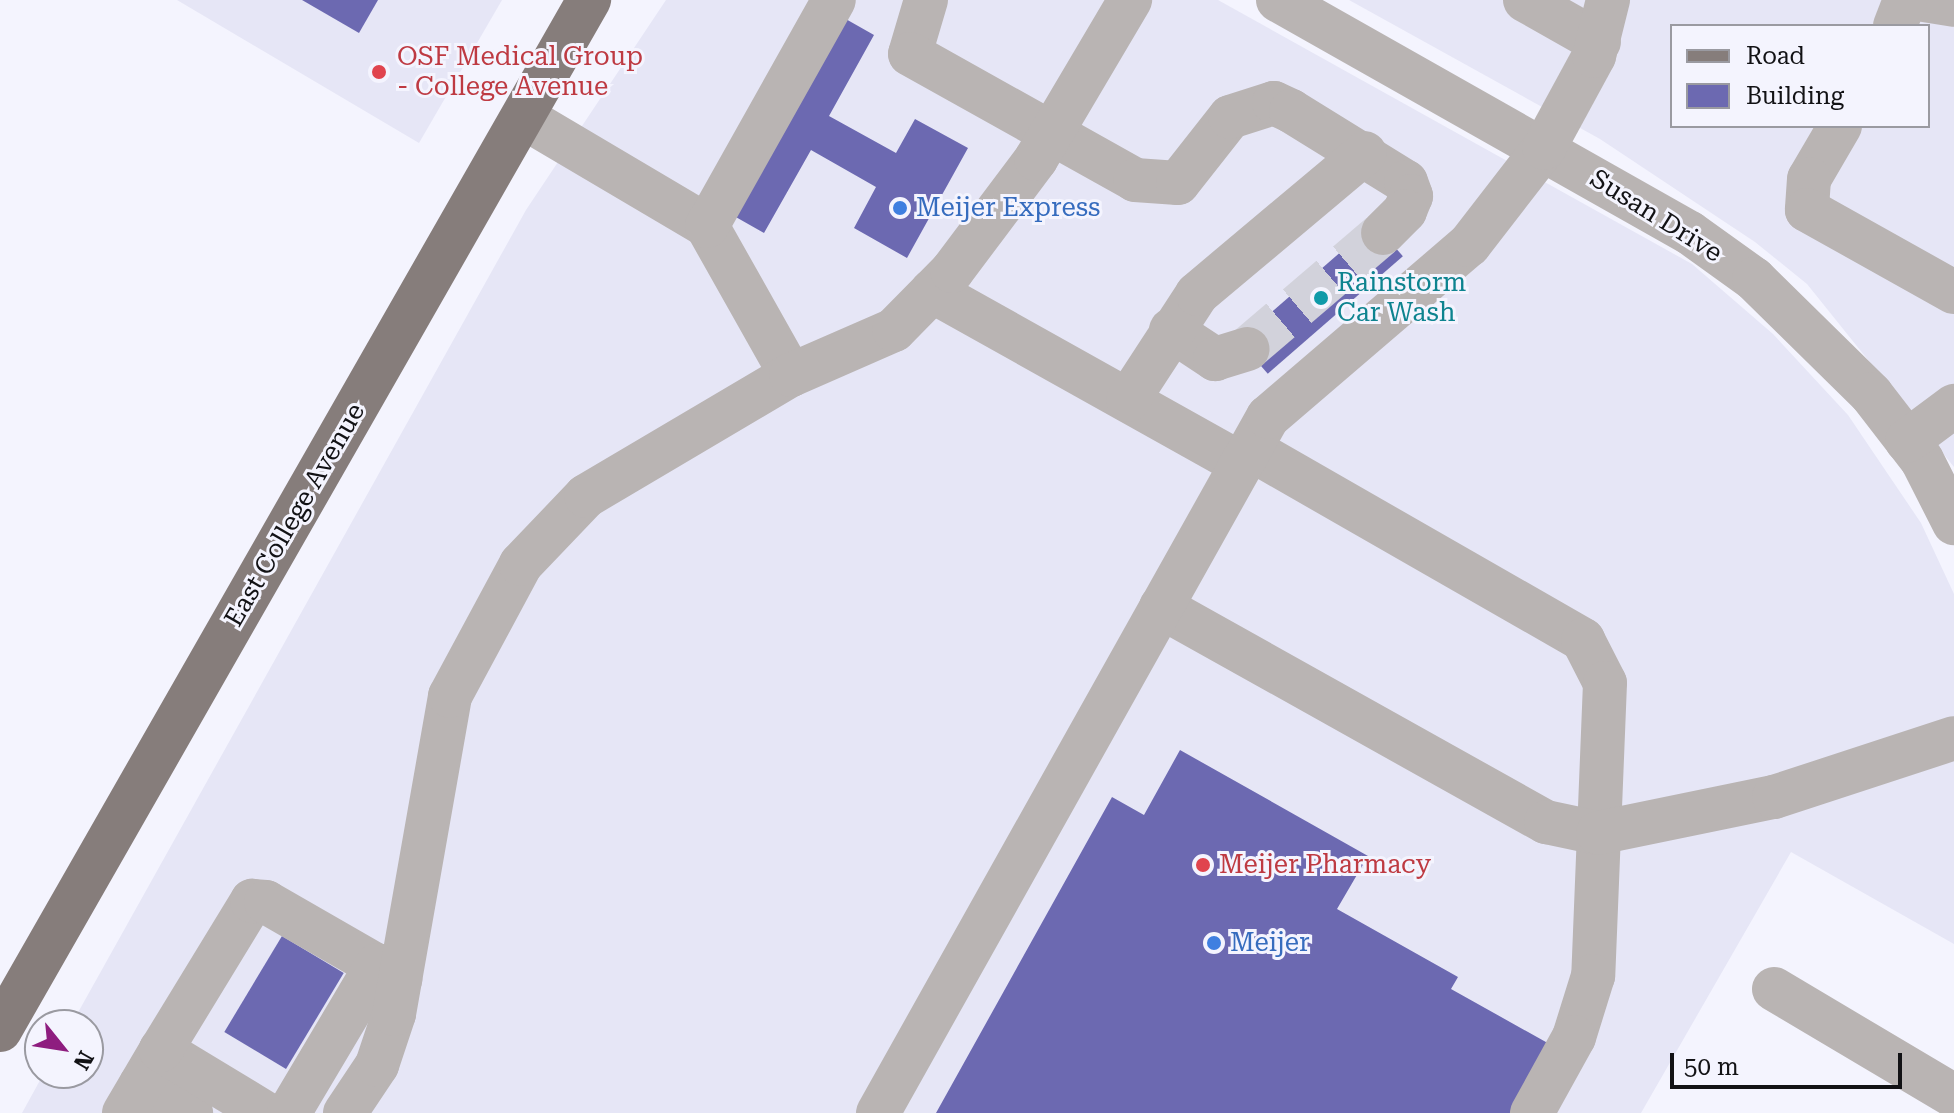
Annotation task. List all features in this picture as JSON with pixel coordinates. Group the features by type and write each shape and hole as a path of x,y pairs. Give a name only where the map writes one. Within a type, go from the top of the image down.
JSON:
{"main road":[{"name":"East College Avenue","path":"0,1030 589,0"}],"street":[{"path":"707,226 834,0"},
{"path":"926,0 910,54 1053,131 1135,180 1156,184 1178,183 1230,117 1254,106 1291,111 1397,171 1411,196 1383,233"},
{"path":"345,1113 377,1065 388,972 450,696 521,564 586,496 791,375 894,330 932,291 1053,131 1130,0"},
{"name":"Susan Drive","path":"1278,0 1690,233 1754,279 1819,337 1907,441 1954,523"},
{"path":"1525,0 1599,42"},
{"path":"878,1113 1268,417 1311,376 1400,310 1469,245 1544,148 1599,42 1608,0"},
{"path":"1896,24 1905,0"},
{"path":"1924,0 1954,5"},
{"path":"523,117 707,226 791,375"},
{"path":"1839,128 1809,179 1807,210 1954,292"},
{"path":"1128,400 1197,294 1365,153"},
{"path":"932,291 1128,400 1246,457 1583,640 1605,683 1593,976 1574,1037 1532,1113"},
{"path":"1171,330 1215,359 1247,349"},
{"path":"1907,441 1954,406"},
{"path":"1161,607 1546,822 1598,833 1774,797 1954,738"},
{"path":"142,1083 252,901 266,902 388,972"},
{"path":"289,1113 388,972"},
{"path":"1774,989 1954,1096"},
{"path":"142,1083 191,1113"},
{"path":"142,1083 265,1113"}],"shaded area":[{"name":"OSF Medical Group - College Avenue","path":"177,0 502,0 419,143"},
{"path":"666,0 1218,0 1692,264 1773,334 1848,415 1921,523 1954,594 1954,944 1791,852 1641,1113 22,1113 35,1089 104,1089 104,1009 80,1009 526,210"},
{"path":"1349,0 1954,0 1954,467 1807,284 1755,242 1600,139"}],"building":[{"path":"302,0 378,0 359,33"},
{"path":"844,18 874,35 829,116 896,153 915,119 968,148 907,258 854,228 876,187 811,150 764,233 734,216"},
{"name":"Rainstorm Car Wash","path":"1374,223 1403,256 1268,374 1239,340"},
{"name":"Meijer","path":"1180,750 1368,856 1337,909 1458,977 1451,989 1553,1046 1515,1113 936,1113 1112,797 1144,815"},
{"path":"282,936 344,973 286,1069 224,1032"}],"tunnel":[{"path":"1247,349 1383,233"}],"place":[{"name":"OSF Medical Group - College Avenue","path":"379,72"},
{"name":"Meijer Express","path":"900,208"},
{"name":"Rainstorm Car Wash","path":"1321,298"},
{"name":"Meijer Pharmacy","path":"1203,865"},
{"name":"Meijer","path":"1214,943"}]}
